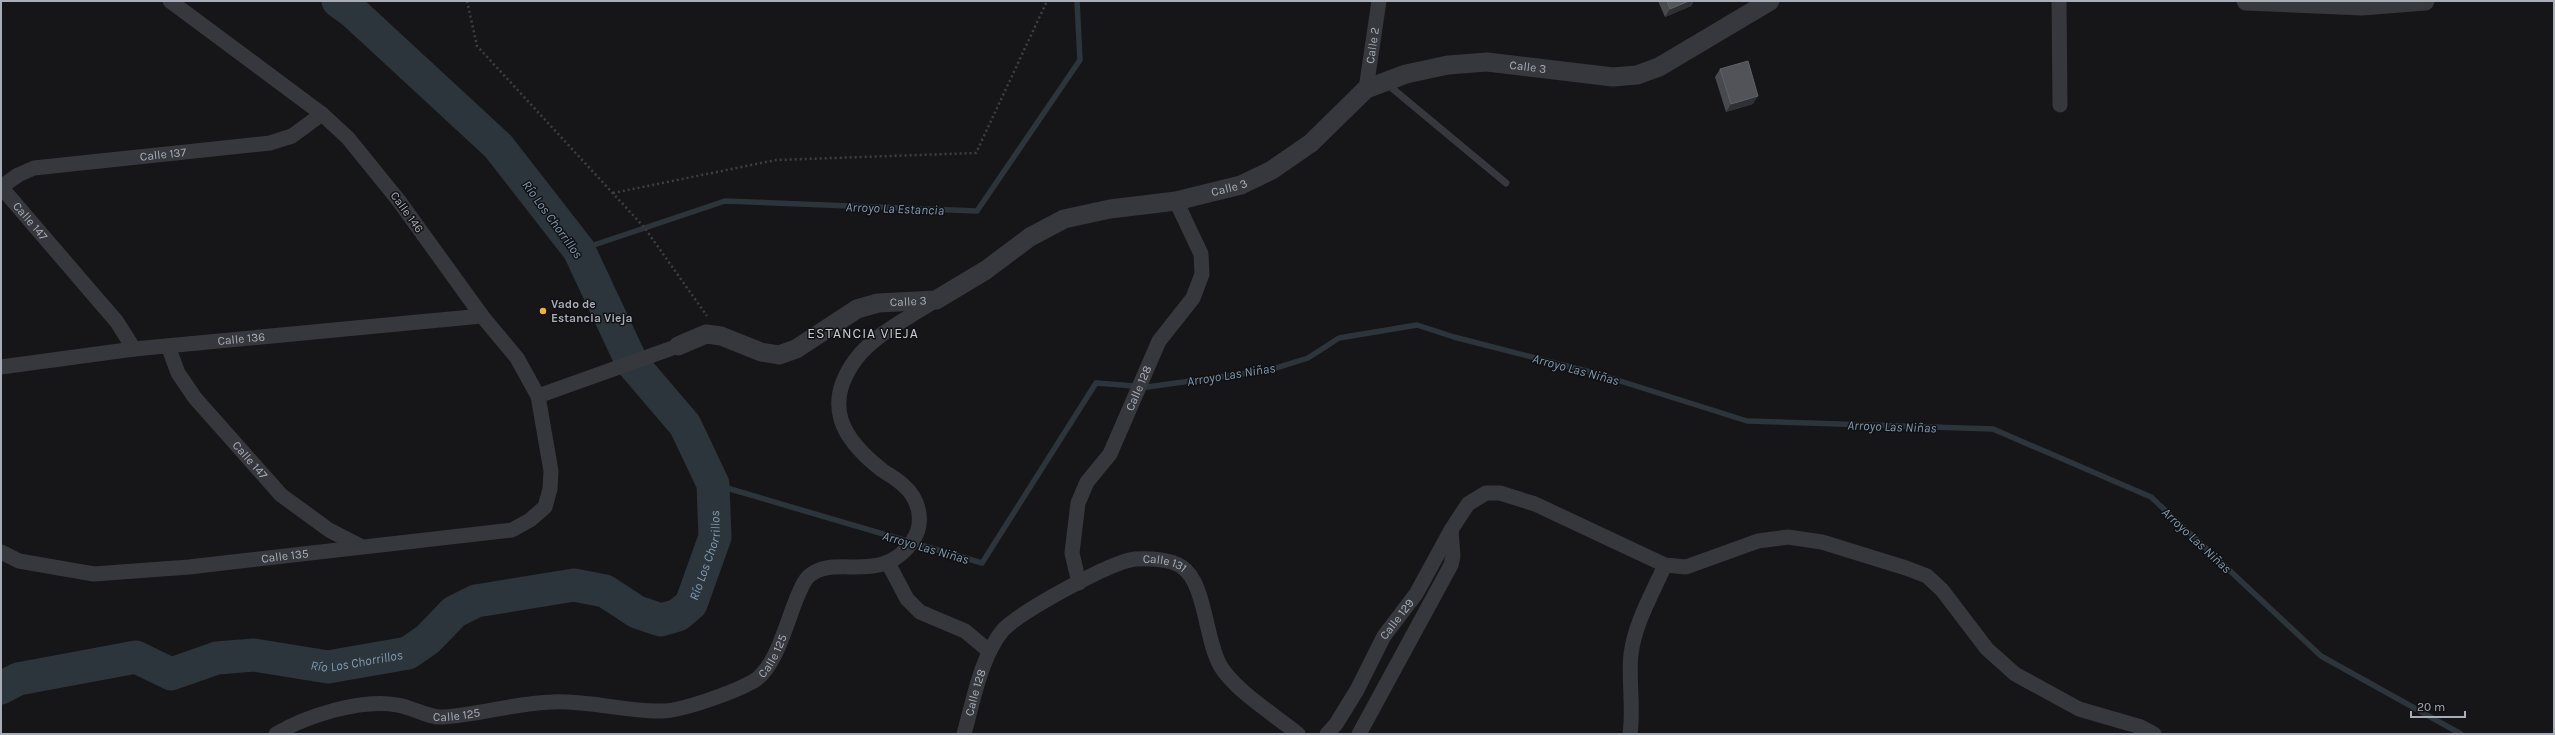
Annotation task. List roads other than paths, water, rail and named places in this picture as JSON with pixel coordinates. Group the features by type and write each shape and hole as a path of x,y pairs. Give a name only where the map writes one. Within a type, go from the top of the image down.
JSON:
{"street":[{"name":"Calle 146","path":"170,1 322,114 366,159 482,316 517,358 538,396 550,471 550,489"},
{"name":"Calle 2","path":"1366,90 1379,1"},
{"name":"Calle 3","path":"678,346 706,334 721,336 761,352 779,355 796,349 857,309 878,303 936,300 986,270 1030,237 1064,220 1110,209 1176,201 1241,185 1272,170 1311,143 1366,90 1406,74 1448,66 1487,62 1613,77 1637,75 1658,67 1770,1"},
{"path":"2059,1 2060,105"},
{"path":"2246,1 2363,4 2425,1"},
{"name":"Calle 137","path":"1,187 18,175 34,168 270,143 292,136 322,114"},
{"name":"Calle 147","path":"1,187 117,322 134,349"},
{"name":"Calle 128","path":"1079,583 1072,553 1078,503 1087,482 1110,454 1159,341 1193,298 1202,274 1201,254 1176,201"},
{"path":"936,300 872,342 856,360 841,387 838,411 844,432 855,447 905,486 918,505 920,523 913,541 888,564 907,599 920,612 965,631 989,651"},
{"name":"Calle 136","path":"1,367 134,349 482,316"},
{"name":"Calle 147","path":"168,346 178,373 195,398 281,495 329,530 360,546"},
{"path":"538,396 678,346"},
{"name":"Calle 135","path":"1,552 19,561 94,574 189,567 360,546 512,530 530,520 545,507 550,489"},
{"name":"Calle 129","path":"1327,734 1336,724 1357,690 1384,636 1416,594 1451,530 1468,504 1486,493 1500,493 1535,504 1665,565"},
{"path":"1359,734 1451,565 1453,556 1451,530"},
{"path":"1630,734 1633,695 1631,655 1635,631 1665,565 1686,567 1758,541 1788,537 1822,542 1927,576 1942,590 1987,649 2015,674 2079,709 2140,727 2154,734"},
{"name":"Calle 131","path":"989,651 1003,630 1021,614 1079,583 1134,559 1161,560 1182,567 1197,586 1210,639 1221,666 1235,682 1298,734"},
{"name":"Calle 125","path":"276,734 290,726 324,713 363,705 396,704 440,718 538,702 570,701 665,711 692,704 753,682 761,676 772,661 805,579 819,568 857,568 888,564"},
{"name":"Calle 128","path":"964,734 989,651"}],"lane":[{"path":"1385,82 1506,183"}],"waterway":[{"name":"Río Los Chorrillos","path":"1,688 18,679 136,657 171,674 217,658 254,655 328,667 408,653 428,639 454,612 476,601 574,585 605,591 637,612 661,620 678,615 691,604 715,537 713,484 685,425 632,363 579,250 498,146 353,12 338,1"},
{"name":"Arroyo La Estancia","path":"579,250 725,201 977,211 1080,60 1077,1"},
{"name":"Arroyo Las Niñas","path":"713,484 982,563 1096,383 1147,387 1270,370 1308,358 1339,338 1417,325 1454,337 1598,374 1747,421 1993,429 2151,497 2321,656 2461,734"}],"place":[{"name":"Vado de Estancia Vieja","path":"543,311"}],"district":[{"name":"ESTANCIA VIEJA","path":"863,333"}]}
